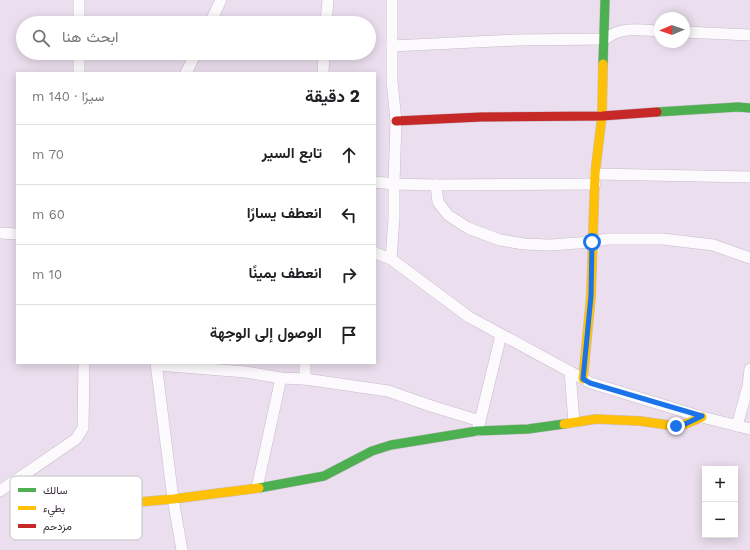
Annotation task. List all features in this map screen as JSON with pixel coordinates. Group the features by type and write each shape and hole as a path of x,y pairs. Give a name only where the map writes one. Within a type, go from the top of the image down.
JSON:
{"street":[{"path":"79,0 79,16"},
{"path":"213,16 221,0"},
{"path":"327,16 328,0"},
{"path":"391,260 394,218 396,121 392,81 392,0"},
{"path":"583,379 591,296 595,179 602,116 605,0"},
{"path":"392,46 517,40 605,39 613,33 622,30 654,31"},
{"path":"690,32 750,35"},
{"path":"79,60 80,72"},
{"path":"186,72 192,60"},
{"path":"323,72 324,60"},
{"path":"396,121 481,117 602,116 738,107 750,108"},
{"path":"376,182 436,185 595,179 750,176"},
{"path":"436,185 438,202 448,215 468,228 500,240 524,244 550,245 592,242 607,239 663,239 713,245 750,258"},
{"path":"0,233 16,234"},
{"path":"376,253 391,260 469,317 590,383 750,429"},
{"path":"479,426 501,335"},
{"path":"22,476 76,439 83,428 84,364"},
{"path":"182,550 173,499 156,364 246,372 281,378 304,378 388,391 431,406 479,426"},
{"path":"304,378 305,364"},
{"path":"737,426 748,386 750,369"},
{"path":"570,372 574,422"},
{"path":"257,488 281,378"},
{"path":"142,502 257,488 324,476 372,451 391,445 479,426 528,429 596,419 640,421 676,426 683,425 702,416"},
{"path":"0,491 10,484"}],"traffic: fast":[{"path":"603,64 605,0"},
{"path":"657,112 738,107 750,108"},
{"path":"259,488 324,476 372,451 391,445 477,431 528,429 564,424"}],"traffic: slow":[{"path":"583,379 591,296 595,174 602,116 603,64"},
{"path":"564,424 596,419 640,421 675,426 683,425 702,417"},
{"path":"142,502 259,488"}],"traffic: jam":[{"path":"396,121 481,117 602,116 657,112"}],"route":[{"path":"592,242 591,296 583,379 590,383 702,416 683,425 676,426"}]}
